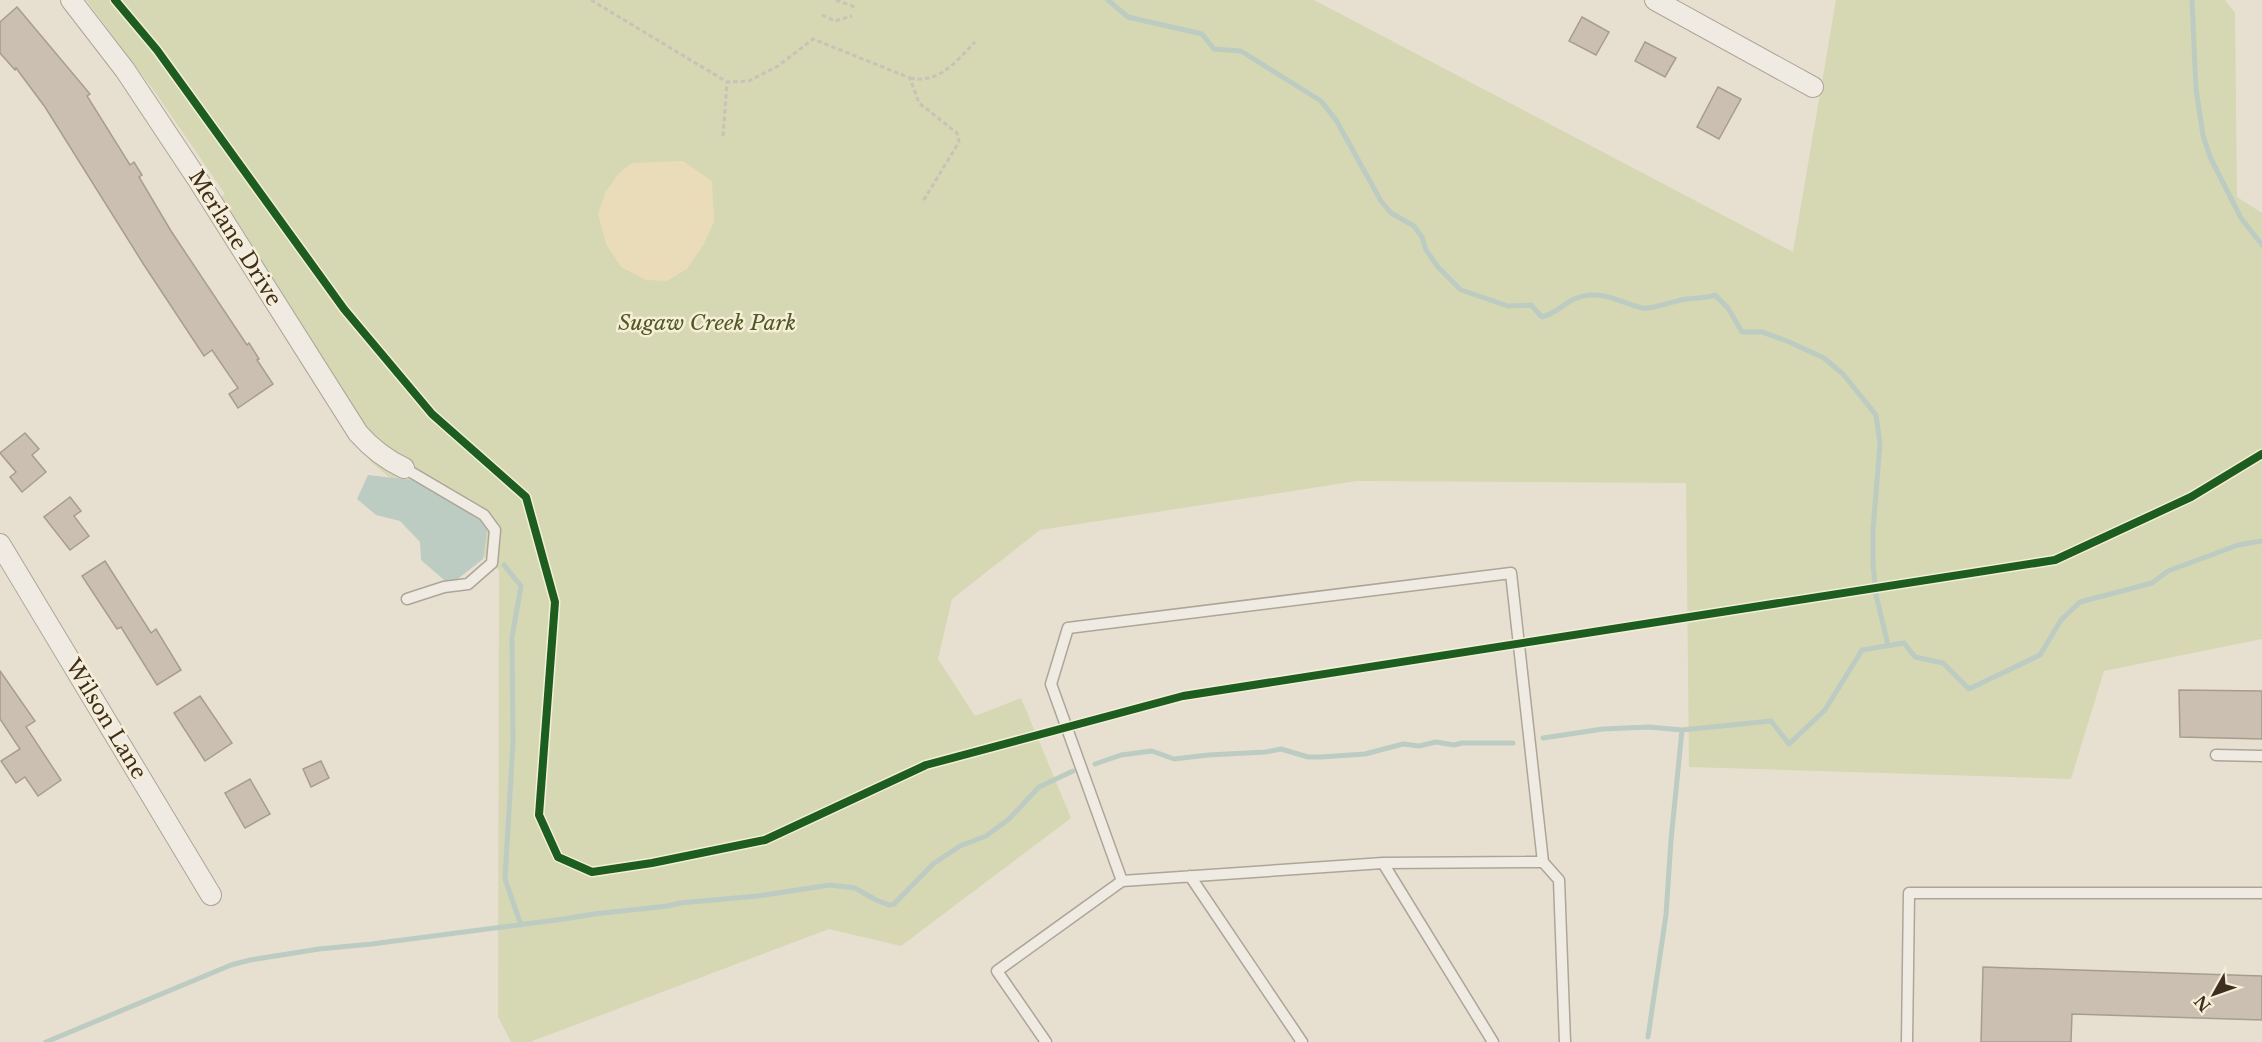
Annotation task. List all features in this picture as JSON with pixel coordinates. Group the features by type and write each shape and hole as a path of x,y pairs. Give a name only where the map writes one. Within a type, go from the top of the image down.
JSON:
{"street":[{"name":"Merlane Drive","path":"71,0 125,70 162,125 358,433 371,448 386,459 405,468"},
{"path":"1654,0 1813,87"},
{"name":"Wilson Lane","path":"0,544 211,895"}],"lane":[{"path":"405,468 484,515 495,530 492,563 468,584 444,587 407,599"},
{"path":"1122,881 1051,684 1068,628 1511,573 1543,862 1559,880 1565,1042"},
{"path":"2216,756 2262,756"},
{"path":"1046,1042 997,971 1122,881 1383,863 1543,862"},
{"path":"1383,863 1493,1042"},
{"path":"1190,876 1302,1042"},
{"path":"1907,1042 1909,893 2262,893"}],"path":[{"path":"591,0 727,82 749,81 778,66 813,39 910,78 922,80 933,78 950,67 975,42"},
{"path":"836,0 855,7"},
{"path":"822,15 835,21 852,16"},
{"path":"910,78 919,103 957,133 959,142 922,203"},
{"path":"723,136 727,82"}],"green space":[{"name":"Sugaw Creek Park","path":"86,0 1314,0 1793,252 1836,0 2225,0 2235,13 2237,197 2262,213 2262,639 2104,671 2071,779 1689,767 1686,483 1357,481 1040,530 952,599 938,659 975,716 1021,698 1071,818 901,946 829,929 530,1042 511,1042 498,1017 499,570 371,462 204,209 225,194 155,92"}],"sand":[{"path":"683,161 712,181 714,222 704,244 687,269 667,281 646,280 621,267 606,244 598,214 606,191 619,173 632,163"}],"shaded area":[{"path":"368,475 421,481 488,524 483,559 450,585 421,560 420,542 400,521 376,515 357,499"}],"building":[{"path":"17,7 90,94 87,96 130,165 134,162 142,175 139,177 171,231 247,345 249,343 273,384 238,408 229,394 238,388 212,350 204,356 45,107 16,68 15,70 0,53 0,22"},
{"path":"1582,17 1609,32 1596,55 1569,41"},
{"path":"1645,42 1676,58 1665,77 1635,61"},
{"path":"1718,87 1741,99 1719,139 1697,127"},
{"path":"25,433 39,449 32,455 46,472 22,492 10,477 16,472 0,453"},
{"path":"70,497 81,511 74,516 89,536 70,550 44,517"},
{"path":"105,561 151,633 156,629 181,670 157,685 121,627 117,629 82,576"},
{"path":"0,671 35,721 26,727 61,780 38,796 25,777 16,783 1,761 20,749 0,719"},
{"path":"2179,690 2262,691 2262,739 2180,737"},
{"path":"200,696 232,743 205,761 174,713"},
{"path":"321,761 329,778 311,787 303,769"},
{"path":"250,779 270,814 245,828 225,793"},
{"path":"1983,967 2262,976 2262,1020 2072,1014 2071,1042 1981,1042"}],"waterway":[{"path":"1108,0 1128,17 1202,34 1214,49 1241,51 1321,101 1336,120 1381,201 1391,213 1414,226 1438,267 1461,290 1508,306 1531,305 1542,317 1584,296 1605,296 1646,308 1715,295 1728,308 1742,332 1762,332 1824,358 1843,374 1876,415 1880,444 1873,530 1873,563 1876,595 1888,645"},
{"path":"2192,0 2196,89 2203,135 2210,157 2241,218 2262,245"},
{"path":"1543,738 1603,729 1649,727 1682,730 1771,721 1789,744 1825,710 1862,650 1904,643 1915,657 1943,663 1969,689 2040,655 2061,620 2080,602 2152,583 2168,571 2238,545 2262,541"},
{"path":"504,565 521,586 512,637 513,742 505,879 521,925"},
{"path":"1648,1037 1666,915 1682,730"},
{"path":"1095,764 1121,755 1152,751 1174,759 1281,749 1308,757 1321,757 1365,754 1403,744 1419,746 1436,742 1454,745 1513,743"},
{"path":"46,1042 231,965 250,960 319,949 680,903 758,896 830,885 855,888 876,900 889,905 894,904 933,864 960,846 986,836 1009,819 1039,787 1073,771"}],"cycle path":[{"path":"115,0 157,50 344,309 432,414 526,497 555,602 539,815 558,857 592,872 652,863 765,840 926,765 1183,696 2055,560 2191,497 2262,454"}]}
